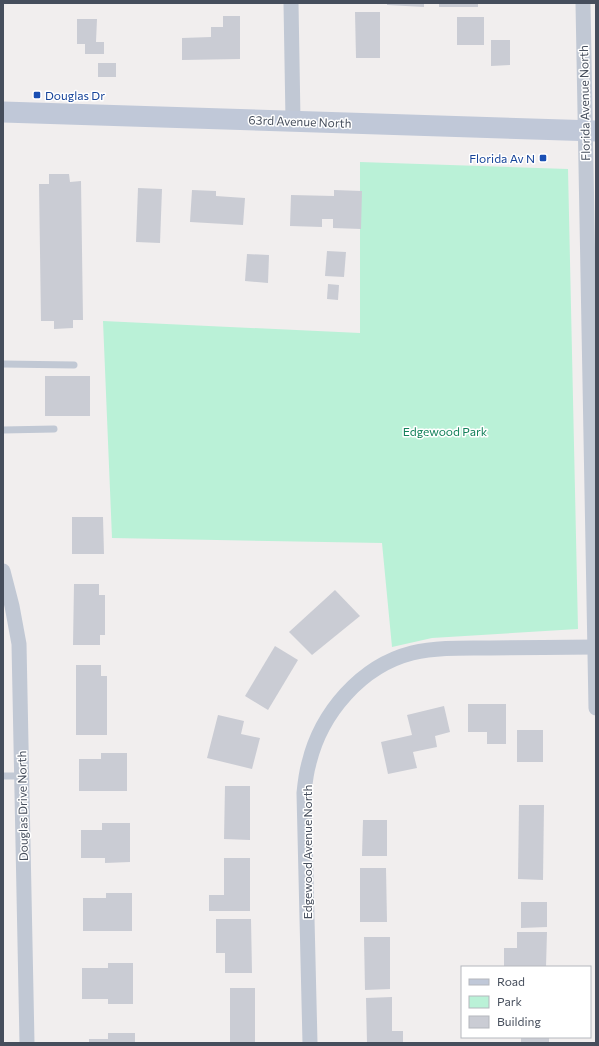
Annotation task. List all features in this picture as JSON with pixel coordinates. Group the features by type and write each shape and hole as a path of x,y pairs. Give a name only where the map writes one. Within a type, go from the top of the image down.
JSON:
{"street":[{"path":"291,3 293,120"},
{"name":"Florida Avenue North","path":"583,3 591,130 596,708"},
{"name":"63rd Avenue North","path":"3,112 591,130"},
{"name":"Douglas Drive North","path":"3,571 12,606 19,644 27,1043"},
{"name":"Edgewood Avenue North","path":"310,1043 304,793 309,762 320,732 337,704 357,682 385,663 412,653 446,648 596,647"}],"lane":[{"path":"3,364 74,365"},
{"path":"3,430 54,429"},
{"path":"3,776 21,776"}],"green space":[{"name":"Edgewood Park","path":"360,162 568,169 578,629 432,638 392,647 382,543 112,538 103,321 360,333"}],"building":[{"path":"387,3 424,3 424,7 387,5"},
{"path":"439,3 478,3 478,7 439,7"},
{"path":"355,12 380,12 380,58 356,58"},
{"path":"223,16 240,16 240,59 182,60 182,38 211,37 211,27 223,27"},
{"path":"457,17 484,17 484,45 457,45"},
{"path":"77,19 97,19 96,42 104,42 104,54 85,54 85,44 77,44"},
{"path":"491,40 510,40 510,65 491,66"},
{"path":"98,63 116,63 116,77 98,77"},
{"path":"49,174 69,174 70,182 81,181 83,320 73,320 73,328 54,329 54,321 41,321 39,184 49,184"},
{"path":"138,188 162,189 160,243 136,242"},
{"path":"192,190 216,191 216,196 245,198 243,225 190,222"},
{"path":"334,190 362,191 361,229 333,228 333,219 322,219 322,227 290,226 291,195 334,196"},
{"path":"327,251 346,252 344,277 325,276"},
{"path":"247,254 269,255 268,283 245,281"},
{"path":"328,284 339,285 338,300 327,299"},
{"path":"45,376 90,376 90,416 45,416"},
{"path":"72,517 103,517 104,554 72,554"},
{"path":"74,584 99,584 99,595 105,595 105,635 100,635 100,645 73,645"},
{"path":"335,590 360,616 312,655 289,632"},
{"path":"275,646 298,660 268,710 245,696"},
{"path":"76,665 101,665 101,676 107,676 107,735 76,735"},
{"path":"468,704 506,704 506,744 487,744 487,732 468,732"},
{"path":"444,706 450,732 435,736 437,747 413,752 417,768 388,774 381,742 412,735 407,715"},
{"path":"218,715 244,721 241,734 260,738 252,769 207,758"},
{"path":"517,730 543,730 543,762 517,762"},
{"path":"101,753 127,753 127,791 79,791 79,759 101,759"},
{"path":"225,786 250,786 250,840 224,839"},
{"path":"519,805 544,805 543,880 518,879"},
{"path":"363,820 387,820 387,856 362,856"},
{"path":"102,823 130,823 130,862 105,863 105,858 81,858 81,830 102,830"},
{"path":"224,858 250,858 250,911 209,911 209,895 224,895"},
{"path":"360,868 386,868 387,922 360,922"},
{"path":"106,893 132,893 132,931 83,931 83,898 106,898"},
{"path":"521,902 547,902 547,927 521,928"},
{"path":"216,919 251,919 252,973 225,973 225,953 216,953"},
{"path":"517,932 547,932 546,966 504,966 504,948 517,948"},
{"path":"364,937 390,937 390,989 365,990"},
{"path":"108,963 133,963 133,1004 108,1004 108,999 82,999 82,968 108,968"},
{"path":"230,988 255,988 255,1043 230,1043"},
{"path":"392,997 392,1031 403,1031 403,1043 367,1043 366,998"},
{"path":"108,1033 135,1033 135,1043 89,1043 89,1039 108,1039"},
{"path":"521,1038 549,1038 549,1043 521,1043"}],"place":[{"name":"Douglas Dr","path":"37,95"},
{"name":"Florida Av N","path":"543,158"}]}
